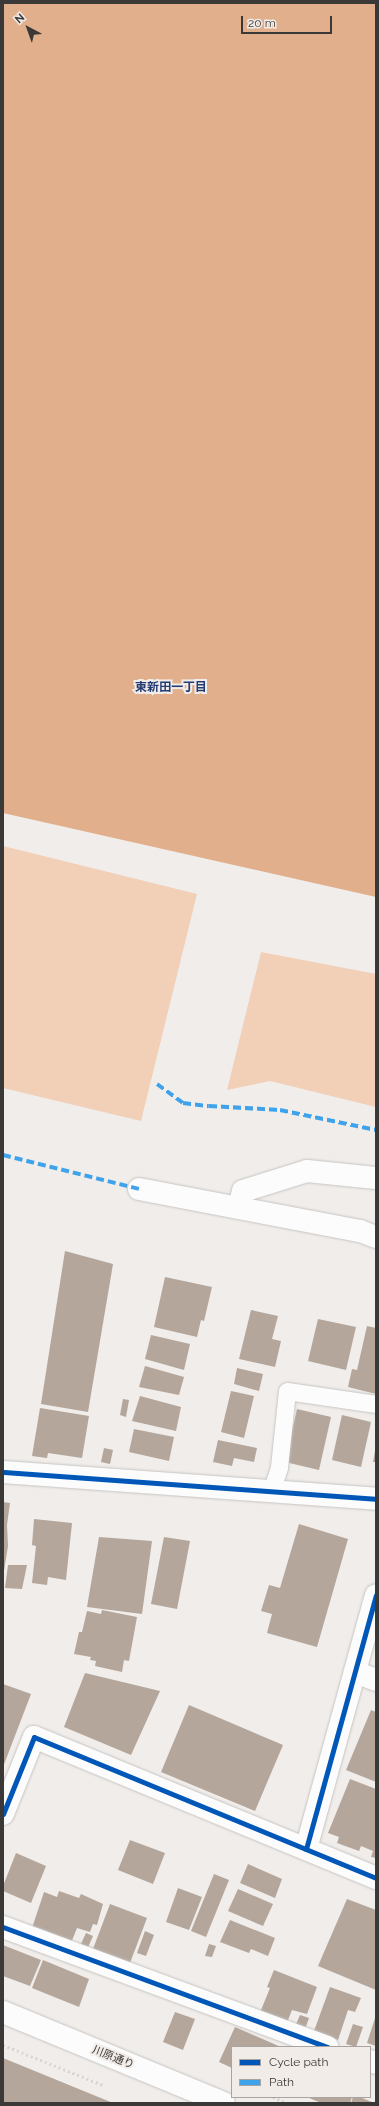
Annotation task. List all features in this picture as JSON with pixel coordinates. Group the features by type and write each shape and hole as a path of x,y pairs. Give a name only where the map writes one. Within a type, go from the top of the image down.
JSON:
{"street":[{"path":"239,1208 243,1191 307,1171 376,1178"},
{"path":"139,1189 371,1234"},
{"path":"3,1472 376,1499"},
{"path":"306,1849 376,1595"},
{"path":"355,1672 376,1680"},
{"path":"3,1814 34,1737 376,1878"},
{"path":"3,1927 325,2046"},
{"name":"川原通り","path":"3,2012 224,2103"}],"lane":[{"path":"271,1492 279,1467 287,1391 376,1404"}],"path":[{"path":"3,2046 106,2086"},
{"path":"275,2098 287,2103"}],"shaded area":[{"path":"3,3 376,3 376,897 3,813"},
{"path":"3,846 197,894 141,1121 3,1088"},
{"path":"261,952 376,974 376,1107 270,1081 227,1090"}],"building":[{"path":"65,1251 113,1264 88,1412 41,1404"},
{"path":"165,1277 212,1287 204,1321 201,1320 197,1337 154,1327"},
{"path":"251,1310 278,1316 272,1339 281,1341 275,1367 239,1359"},
{"path":"318,1319 356,1327 346,1370 308,1361"},
{"path":"367,1326 376,1328 376,1394 348,1387 352,1369 357,1370"},
{"path":"151,1335 190,1344 184,1370 145,1359"},
{"path":"145,1366 184,1377 179,1395 139,1387"},
{"path":"237,1368 263,1374 259,1391 234,1384"},
{"path":"231,1391 254,1396 244,1438 221,1432"},
{"path":"140,1396 181,1407 176,1431 132,1421"},
{"path":"123,1399 129,1400 126,1417 120,1415"},
{"path":"40,1408 89,1416 82,1458 48,1453 47,1458 32,1456"},
{"path":"297,1409 331,1417 319,1470 285,1462"},
{"path":"342,1415 371,1422 361,1467 332,1460"},
{"path":"134,1429 174,1437 169,1461 129,1452"},
{"path":"218,1440 257,1448 254,1462 234,1458 232,1466 213,1462"},
{"path":"104,1448 113,1450 110,1464 101,1462"},
{"path":"375,1451 376,1462 373,1462"},
{"path":"3,1502 10,1503 7,1525 8,1546 4,1571"},
{"path":"34,1519 72,1523 66,1580 48,1577 47,1585 32,1583 36,1546 32,1545"},
{"path":"299,1524 348,1539 317,1647 267,1633 272,1614 261,1611 269,1585 280,1588"},
{"path":"99,1537 152,1541 142,1614 87,1607"},
{"path":"164,1537 190,1541 177,1609 151,1604"},
{"path":"8,1565 27,1565 22,1589 5,1588"},
{"path":"102,1610 137,1617 129,1661 124,1660 122,1672 95,1666 96,1661 90,1660 91,1657 74,1654 79,1632 82,1632 87,1611 101,1614"},
{"path":"85,1673 160,1691 131,1755 64,1727"},
{"path":"3,1684 31,1694 3,1767"},
{"path":"189,1705 283,1745 255,1811 161,1772"},
{"path":"371,1710 376,1712 376,1782 346,1770"},
{"path":"350,1779 376,1789 376,1858 371,1857 373,1851 361,1846 359,1851 337,1843 339,1837 328,1833"},
{"path":"130,1840 165,1853 153,1884 118,1870"},
{"path":"16,1853 46,1866 31,1903 3,1891 3,1886"},
{"path":"248,1864 282,1879 275,1898 240,1883"},
{"path":"214,1874 229,1880 206,1937 191,1931"},
{"path":"178,1888 202,1897 189,1930 166,1922"},
{"path":"238,1889 273,1904 263,1926 228,1911"},
{"path":"59,1891 79,1898 81,1894 103,1904 97,1925 93,1924 90,1932 77,1928 71,1943 32,1928 44,1892 57,1897"},
{"path":"347,1899 376,1910 376,1990 318,1966"},
{"path":"110,1904 147,1918 130,1963 93,1949"},
{"path":"230,1920 275,1938 268,1956 251,1949 249,1953 220,1942"},
{"path":"145,1931 154,1935 146,1956 137,1953"},
{"path":"86,1933 93,1936 86,1952 79,1948"},
{"path":"209,1944 216,1946 212,1957 205,1956"},
{"path":"3,1945 41,1960 30,1986 3,1976"},
{"path":"43,1960 89,1979 79,2007 32,1988"},
{"path":"274,1970 317,1987 307,2014 292,2010 286,2025 259,2015 270,1988 267,1987"},
{"path":"330,1987 361,1998 355,2012 348,2010 338,2040 314,2031"},
{"path":"175,2012 195,2019 183,2050 163,2042"},
{"path":"300,2015 309,2018 304,2032 294,2029"},
{"path":"376,2015 376,2046 367,2043"},
{"path":"353,2024 363,2027 356,2046 346,2044"},
{"path":"235,2027 279,2046 231,2046 231,2068 219,2062"},
{"path":"3,2058 113,2103 3,2103"},
{"path":"309,2098 352,2098 350,2103 321,2103"},
{"path":"353,2098 362,2098 374,2103 351,2103"}],"marked path":[{"path":"157,1084 183,1103 280,1110 376,1130"},
{"path":"3,1155 139,1189"}],"cycle path":[{"path":"3,1472 376,1499"},
{"path":"306,1849 376,1595"},
{"path":"3,1814 34,1737 376,1878"},
{"path":"3,1927 325,2046"}],"district":[{"name":"東新田一丁目","path":"171,688"}]}
